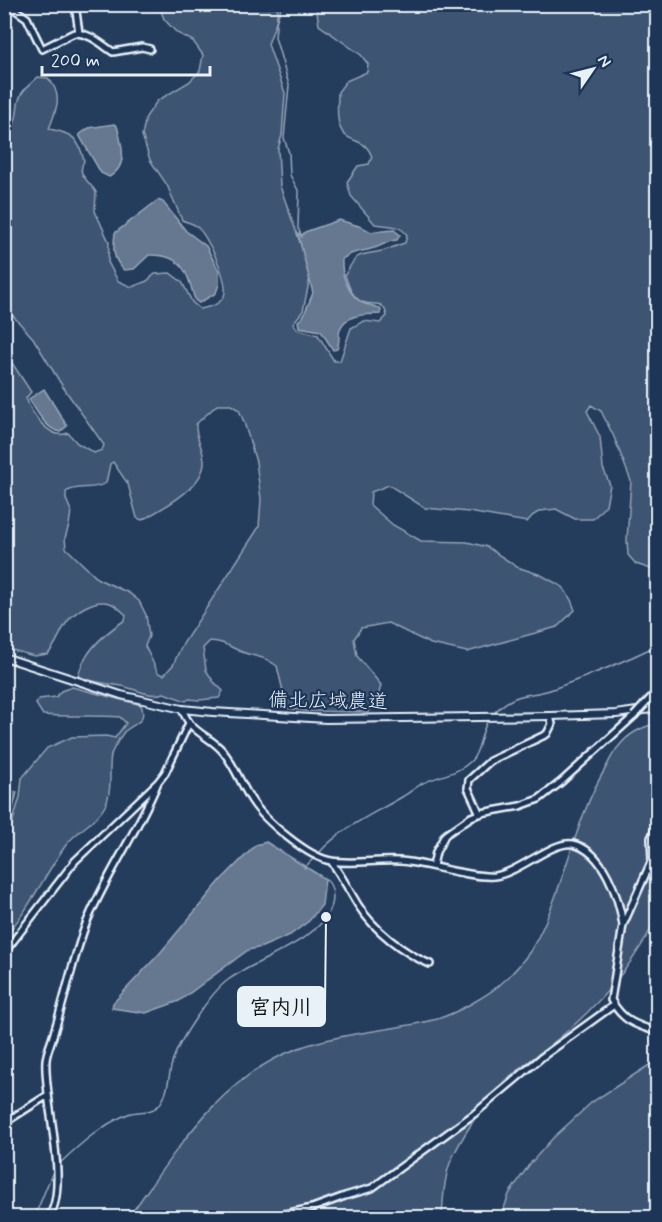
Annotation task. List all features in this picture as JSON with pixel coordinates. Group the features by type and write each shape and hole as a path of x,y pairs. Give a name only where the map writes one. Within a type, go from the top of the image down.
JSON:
{"street":[{"path":"7,4 27,18 42,49 74,33 101,42 113,52 142,47 150,49"},
{"path":"75,4 79,33"},
{"name":"備北広域農道","path":"4,657 121,695 182,709 326,719 616,714 657,708"},
{"path":"433,867 436,852 445,836 471,817 520,806 539,799 634,716 657,690"},
{"path":"182,709 189,723 224,751 252,801 266,819 316,855 331,861 393,860 491,876 516,869 552,848 574,844 595,858 615,890 620,903 623,925"},
{"path":"480,814 468,788 469,780 490,761 547,734 552,724 550,716"},
{"path":"48,1218 55,1199 56,1150 48,1095 46,1060 74,959 86,924 104,885 148,806 189,723"},
{"path":"4,953 75,861 158,782"},
{"path":"657,823 651,838 652,860 623,925 611,1000 623,1017 634,1024 657,1032"},
{"path":"331,861 358,905 375,926 420,960 430,964"},
{"path":"267,1218 312,1208 372,1188 474,1114 542,1057 614,1005"},
{"path":"4,1123 48,1095"}],"shaded area":[{"path":"159,5 282,5 268,44 285,93 282,135 278,149 280,186 311,273 303,311 293,323 297,329 318,335 334,361 340,361 351,328 364,321 380,323 387,316 380,305 364,303 357,299 345,275 359,256 405,243 407,235 397,227 375,224 351,196 347,182 358,166 369,164 372,157 363,144 348,137 341,130 338,92 346,81 367,72 368,64 361,55 319,25 316,5 657,5 657,571 636,564 628,555 631,481 601,411 591,405 587,411 600,437 603,468 610,485 606,505 593,519 575,519 556,509 540,511 527,522 469,512 425,508 389,485 371,492 370,505 393,525 421,541 467,542 487,547 517,567 541,575 563,587 575,610 557,627 467,652 431,644 388,623 361,628 354,639 357,656 381,685 376,705 368,712 306,711 287,708 277,666 264,658 210,641 203,648 206,670 223,691 219,698 186,701 164,693 148,694 78,677 90,651 125,620 126,615 110,603 97,602 73,615 48,654 34,656 5,648 5,352 31,392 26,398 42,424 55,433 68,433 77,443 94,453 102,450 104,445 63,387 33,338 5,307 4,117 9,124 14,124 22,93 38,77 48,78 57,97 56,109 49,129 69,135 80,147 84,161 82,174 96,192 95,211 109,242 108,262 118,281 132,287 147,281 155,274 170,273 182,282 192,302 200,309 217,304 224,296 225,289 221,270 201,231 182,220 167,185 150,160 142,135 146,117 157,101 189,82 200,71 203,55 193,41 177,33 164,19","holes":["217,405 231,405 239,410 256,462 261,499 259,527 181,647 173,665 164,675 158,673 145,646 149,636 146,615 139,601 129,593 98,579 66,548 65,538 71,511 66,492 75,488 96,487 106,483 110,464 113,462 128,484 137,518 142,520 181,496 198,479 203,470 204,460 196,424"]},
{"path":"114,124 117,126 121,140 122,161 109,177 101,173 79,135 89,128"},
{"path":"158,200 163,202 186,231 206,246 219,271 216,293 199,303 195,300 186,273 176,261 160,255 149,255 134,269 124,270 115,257 115,233"},
{"path":"339,220 371,232 394,230 400,235 397,240 355,252 342,259 344,278 353,295 363,303 381,310 380,314 357,316 347,320 340,329 337,349 333,350 321,331 299,327 298,321 303,317 313,293 298,234 300,233 301,236 305,232"},
{"path":"44,389 67,426 60,432 46,423 29,399"},
{"path":"72,687 141,705 143,716 124,732 112,752 109,792 105,806 66,845 22,915 5,936 5,833 12,824 20,797 22,778 47,748 72,737 115,738 126,723 120,717 43,715 36,704 39,699 56,697 61,691"},
{"path":"657,724 657,917 639,949 604,995 564,1034 507,1079 479,1112 450,1163 445,1183 442,1217 128,1218 201,1119 246,1077 271,1061 316,1043 437,1019 482,997 507,978 531,950 542,928 552,906 584,813 613,754 631,734"},
{"path":"4,789 17,792 9,825 5,828"},
{"path":"266,842 325,879 322,905 309,921 290,935 262,947 248,950 179,1001 146,1013 112,1008 113,1003 160,953 221,880 256,845"},
{"path":"657,1060 657,1217 501,1217 509,1194 529,1165 553,1138 592,1102"}],"waterway":[{"path":"278,4 275,37 289,85 284,138 289,153 290,175 299,192 298,228 302,237"},
{"path":"494,713 516,698 566,684 658,645"},
{"path":"319,853 347,829 421,784 466,766 477,752 489,719"},
{"path":"304,868 315,857"},
{"path":"58,1165 108,1124 128,1114 151,1110 162,1102 172,1063 180,1043 221,986 240,972 290,946 320,925 329,912 333,898 333,892 325,879"},
{"path":"34,1218 54,1169"}],"place":[{"name":"宮内川","path":"326,917"}]}
